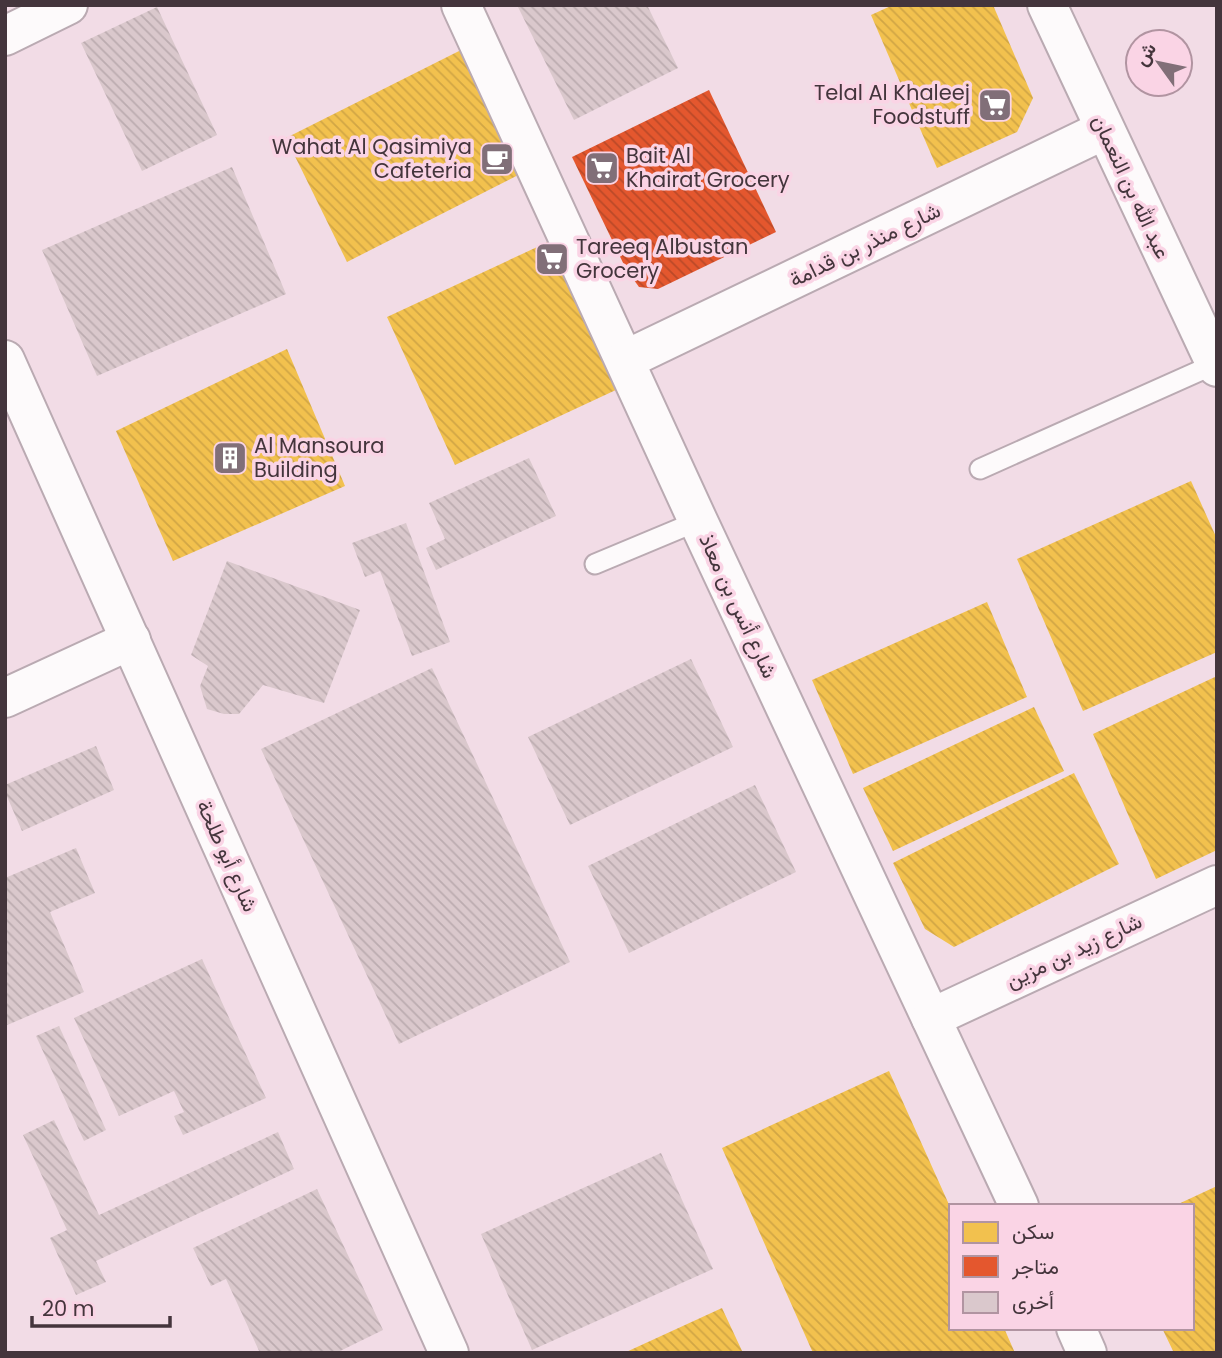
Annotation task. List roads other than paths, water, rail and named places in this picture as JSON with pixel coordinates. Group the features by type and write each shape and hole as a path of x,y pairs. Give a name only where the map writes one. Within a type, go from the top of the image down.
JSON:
{"street":[{"path":"5,36 68,5"},
{"name":"شارع أنس بن معاذ","path":"461,5 1017,1204"},
{"name":"عبد الله بن النعمان","path":"1048,5 1216,366"},
{"name":"شارع منذر بن قدامة","path":"625,360 1104,130"},
{"name":"شارع أبو طلحة","path":"5,360 449,1353"},
{"path":"5,698 131,640"},
{"name":"شارع زيد بن مزين","path":"931,1018 1217,885"},
{"path":"1077,1330 1087,1353"}],"lane":[{"path":"980,469 1216,366"},
{"path":"595,564 698,521"}],"place":[{"name":"Telal Al Khaleej Foodstuff","path":"995,105"},
{"name":"Wahat Al Qasimiya Cafeteria","path":"497,159"},
{"name":"Bait Al Khairat Grocery","path":"602,168"},
{"name":"Tareeq Albustan Grocery","path":"552,259"},
{"name":"Al Mansoura Building","path":"230,458"}]}
